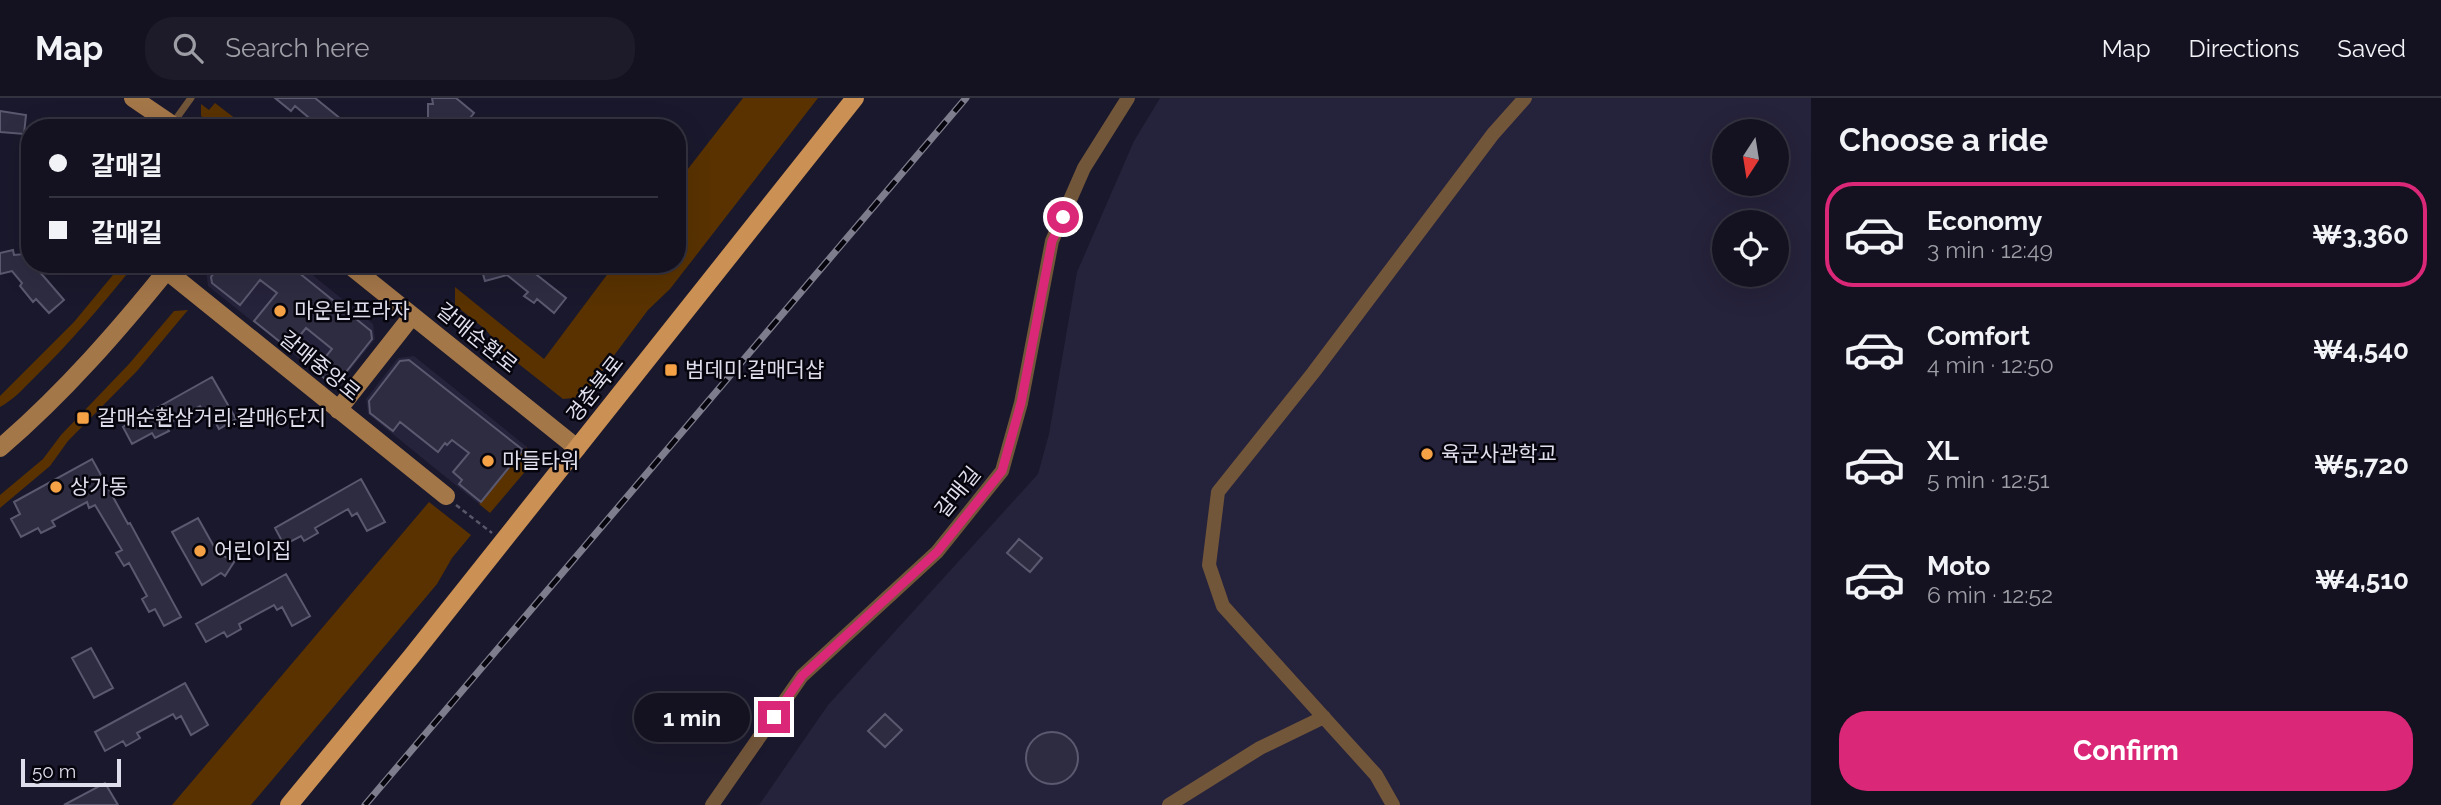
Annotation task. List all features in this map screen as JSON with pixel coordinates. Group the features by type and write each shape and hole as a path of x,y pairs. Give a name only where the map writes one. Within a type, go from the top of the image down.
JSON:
{"main road":[{"name":"경춘북로","path":"289,805 411,657 855,98"}],"street":[{"path":"133,98 164,119"},
{"name":"갈매길","path":"712,805 802,676 937,552 1002,471 1021,403 1052,241 1084,169 1128,98"},
{"path":"1393,805 1376,775 1223,606 1209,565 1218,492 1313,373 1493,134 1525,98"},
{"name":"갈매중앙로","path":"0,448 39,415 91,360 166,273"},
{"name":"갈매중앙로","path":"176,273 338,410 446,496"},
{"name":"갈매순환로","path":"359,273 577,448"},
{"path":"338,410 412,316"},
{"path":"1169,805 1260,748 1324,717"}],"lane":[{"path":"179,119 191,98"}],"path":[{"path":"446,496 502,541"}],"shaded area":[{"path":"743,98 818,98 686,268 686,171"},
{"name":"육군사관학교","path":"1160,98 1811,98 1811,805 759,805 828,705 1038,474 1049,434 1077,272 1134,141"},
{"path":"215,103 235,119 204,119 201,116 201,104 209,110"},
{"path":"115,273 127,273 60,351 18,394 0,407 0,396 74,322"},
{"path":"206,273 310,273 373,324 375,339 342,380 327,381 208,286"},
{"path":"608,273 682,273 648,310 583,397 563,399 505,353 486,330 455,305 455,287 544,359"},
{"path":"188,310 137,371 68,441 50,466 0,508 0,495 43,459 61,435 129,364 174,311"},
{"path":"414,356 527,447 479,504 368,414 366,399 398,358"},
{"path":"527,447 529,467 490,513 479,504"},
{"path":"429,502 471,535 452,558 437,584 251,805 172,805"}],"building":[{"path":"275,98 315,98 341,119 310,119 295,106 291,111"},
{"path":"432,98 456,98 474,113 469,119 428,119 428,104 433,104"},
{"path":"0,111 26,115 26,119 21,119 21,134 0,132"},
{"path":"13,250 14,255 21,254 21,273 41,273 64,300 49,313 36,299 33,302 12,271 0,274 0,253"},
{"path":"214,273 299,273 371,331 372,339 342,377 326,380 315,370 332,349 306,328 289,349 254,321 277,293 260,280 240,305 212,283 211,277"},
{"path":"483,273 534,273 566,298 554,313 537,299 534,303 524,296 528,292 507,275 485,281"},
{"path":"409,360 523,450 481,502 459,484 462,480 453,472 469,453 452,440 447,445 445,443 438,452 400,422 393,431 370,413 369,401 400,361"},
{"path":"212,377 236,419 219,429 209,410 204,413 200,406 166,425 169,431 155,438 152,433 132,444 123,427"},
{"path":"92,459 181,617 164,626 155,609 149,612 142,599 147,596 129,563 124,566 116,553 122,550 95,505 89,508 87,502 52,521 55,526 41,533 38,528 21,537 11,519 20,514 14,502"},
{"path":"361,479 385,522 367,531 357,513 352,516 348,509 315,528 318,533 304,541 301,536 284,545 275,528"},
{"name":"어린이집","path":"198,518 217,552 234,562 225,576 221,573 202,585 172,532"},
{"path":"1019,539 1042,558 1030,572 1007,553"},
{"path":"286,574 310,616 292,626 282,607 277,610 274,605 239,624 241,629 227,637 224,632 206,642 196,624"},
{"path":"91,648 113,688 94,698 72,658"},
{"path":"185,683 208,725 191,735 181,716 176,719 173,714 137,733 140,738 126,746 123,741 105,751 95,732"},
{"path":"885,714 902,730 885,747 868,731"},
{"path":"1052,732 1071,739 1078,758 1071,777 1052,784 1033,777 1026,758 1033,739"},
{"path":"105,783 118,805 64,805"}],"railway":[{"path":"365,805 966,98"}],"place":[{"name":"마운틴프라자","path":"280,311"},
{"name":"범데미.갈매더샵","path":"671,370"},
{"name":"갈매순환삼거리.갈매6단지","path":"83,418"},
{"name":"육군사관학교","path":"1427,454"},
{"name":"마들타워","path":"488,461"},
{"name":"상가동","path":"56,487"},
{"name":"어린이집","path":"200,551"}],"route":[{"path":"774,717 802,676 937,552 1002,471 1021,403 1052,241 1063,217"}]}
